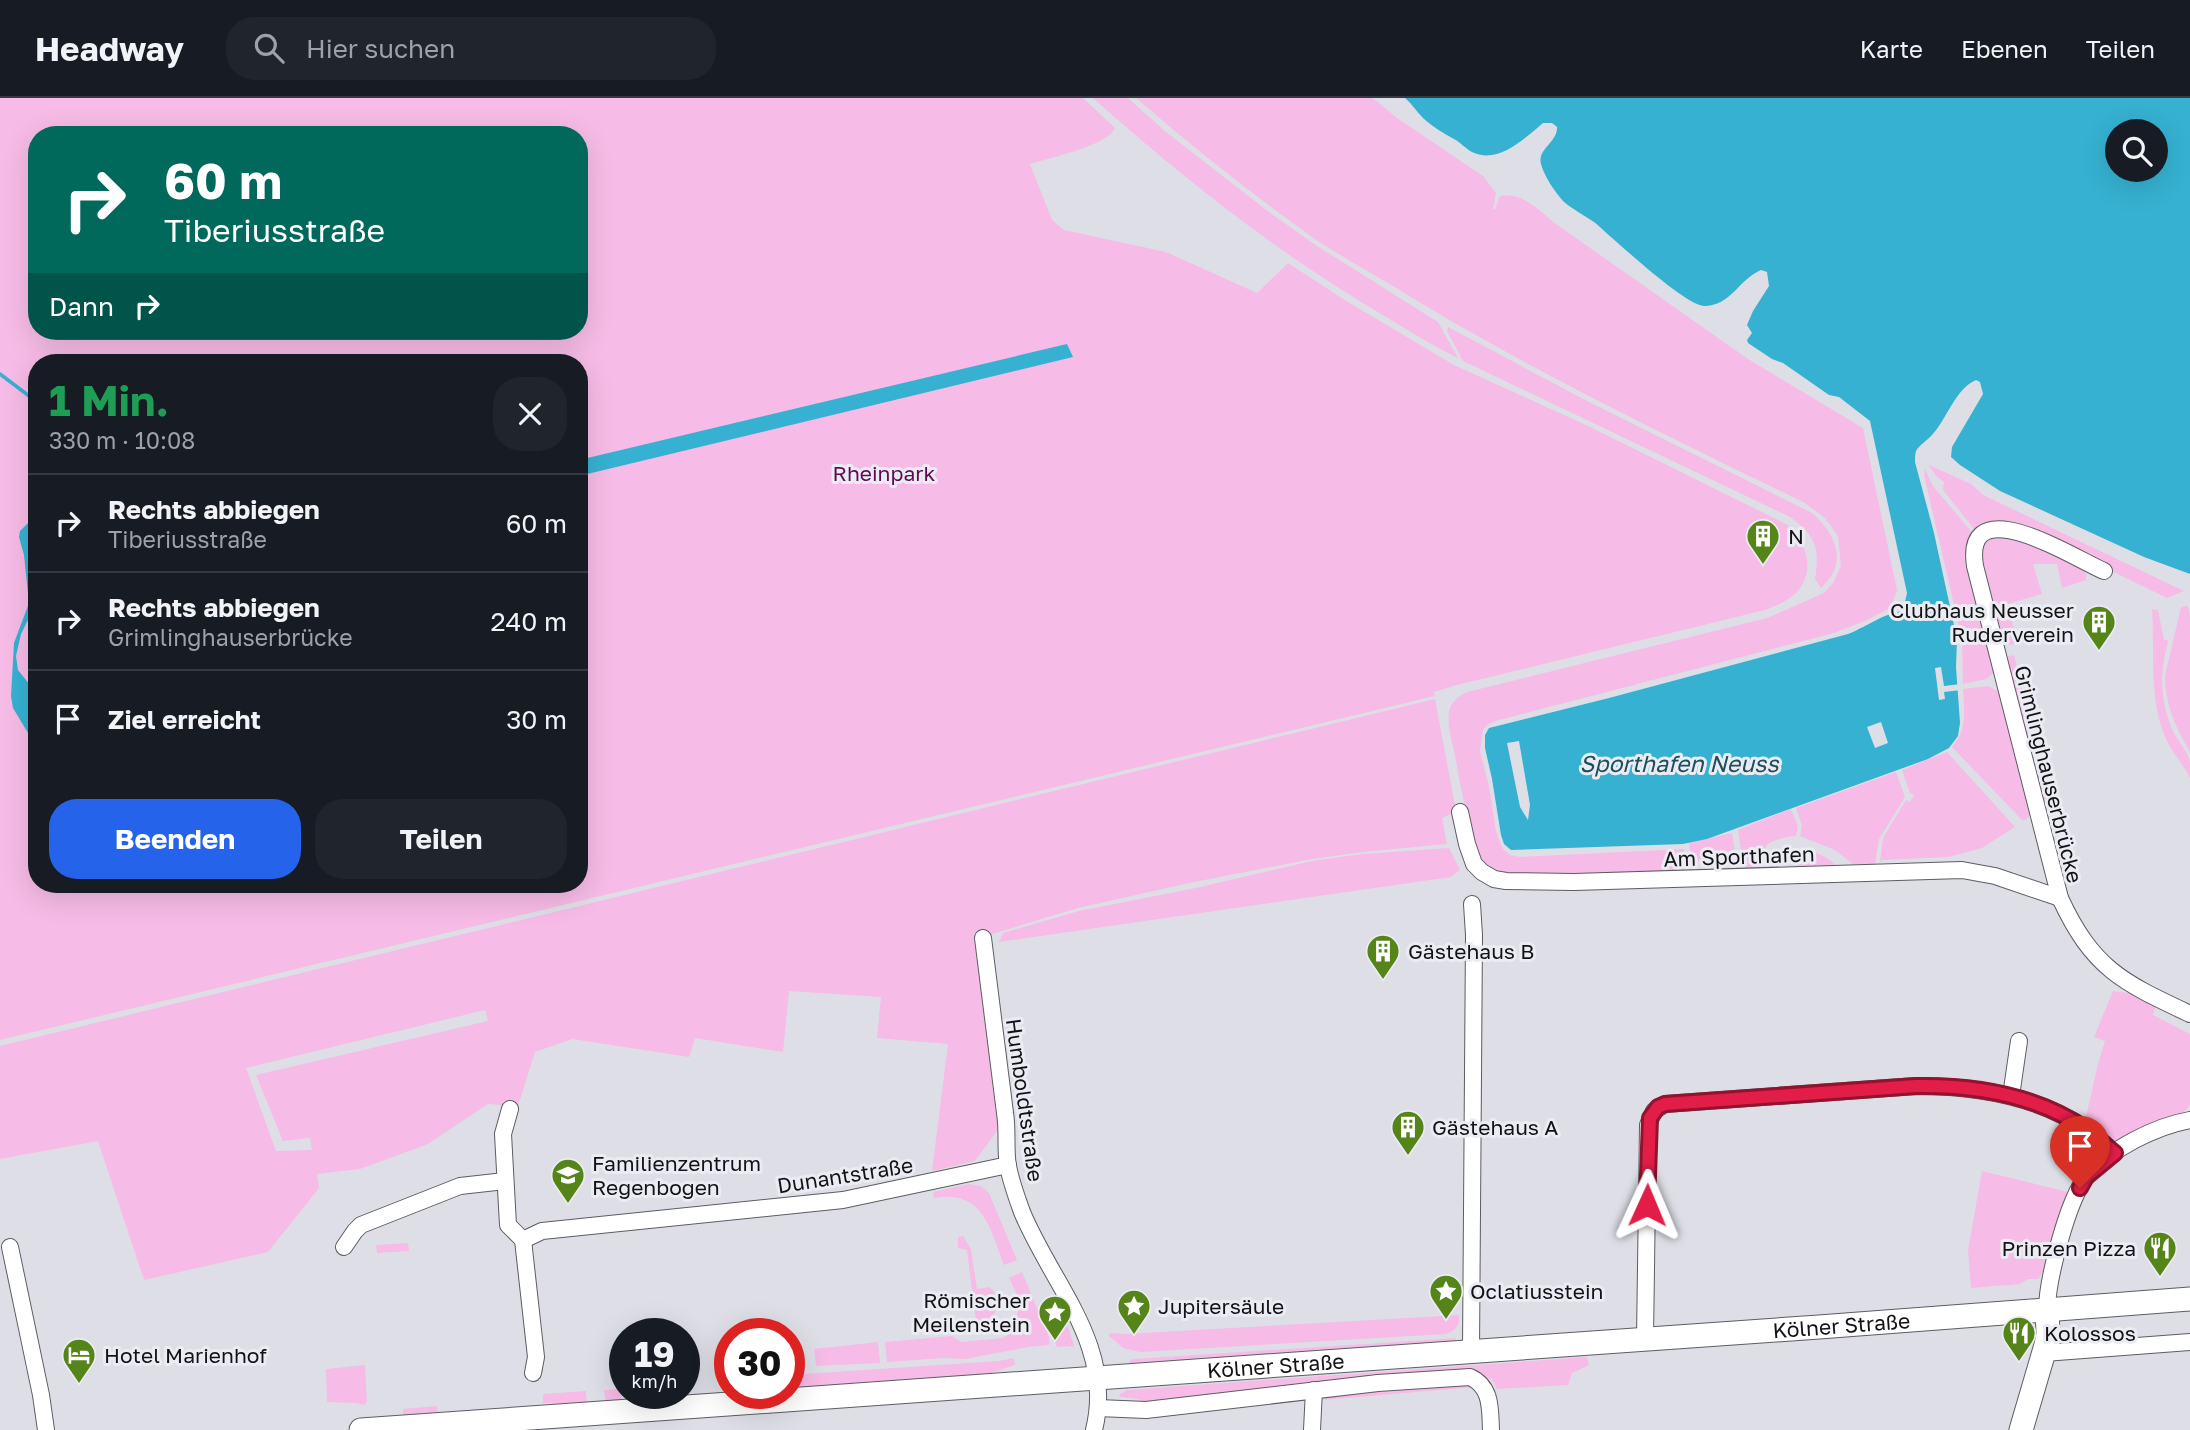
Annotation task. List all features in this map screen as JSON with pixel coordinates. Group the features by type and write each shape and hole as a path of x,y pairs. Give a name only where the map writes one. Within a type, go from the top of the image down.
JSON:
{"main road":[{"name":"Kölner Straße","path":"361,1430 2190,1299"},
{"path":"2021,1430 2044,1353 2048,1334 2047,1310"}],"street":[{"name":"Grimlinghauserbrücke","path":"2104,571 2031,537 2003,528 1986,531 1975,546 1975,566 2060,898 2072,925 2095,958 2126,982 2190,1014"},
{"name":"Am Sporthafen","path":"1460,812 1474,864 1494,879 1506,881 1574,882 1962,870 1996,876 2060,898"},
{"path":"1471,1351 1475,935 1472,904"},
{"name":"Humboldtstraße","path":"982,938 1007,1129 1008,1165 1023,1214 1074,1312 1090,1349 1098,1377 1098,1408 1094,1430"},
{"path":"2011,1096 2019,1041"},
{"path":"1645,1339 1648,1125 1658,1107 1675,1102 1916,1086 1959,1087 2011,1096 2062,1115 2115,1153"},
{"path":"510,1109 503,1134 508,1225 523,1240 536,1357 533,1373"},
{"path":"2047,1310 2047,1295 2058,1247 2086,1177 2115,1153 2150,1132 2189,1118"},
{"name":"Dunantstraße","path":"523,1240 542,1231 843,1200 1008,1165"},
{"path":"344,1247 361,1225 460,1186 505,1181"},
{"path":"10,1247 46,1430"},
{"path":"2044,1353 2190,1342"},
{"name":"Kölner Straße","path":"1098,1408 1146,1410 1378,1383 1470,1377 1485,1388 1490,1404 1491,1430"},
{"path":"1311,1430 1314,1390"}],"green space":[{"name":"Rheinpark","path":"0,98 1083,98 1115,128 1102,140 1030,164 1052,220 1064,230 1166,252 1257,293 1288,263 1454,365 1588,426 1786,524 1804,548 1807,567 1802,585 1784,602 1765,610 1457,685 1434,692 1435,696 0,1040"},
{"path":"1093,98 1128,98 1166,132 1269,212 1314,244 1438,322 1458,358 1353,297 1275,245 1164,159"},
{"path":"1136,98 1373,98 1397,118 1483,176 1496,193 1493,209 1500,196 1516,196 1530,203 1748,359 1863,428 1897,590 1890,608 1834,633 1499,720 1488,724 1483,730 1480,751 1496,831 1502,848 1510,855 1520,857 1684,849 1685,874 1500,875 1480,863 1450,734 1451,705 1467,692 1767,618 1824,593 1833,583 1841,566 1838,536 1825,518 1805,503 1541,371 1333,251 1246,188"},
{"path":"1448,327 1587,401 1812,513 1833,539 1836,549 1835,569 1830,578 1821,588 1815,579 1817,559 1811,537 1790,517 1463,361 1447,331"},
{"path":"1929,465 1971,484 1983,495 2184,591 2167,598 2046,539 1978,534 1943,490 1944,482"},
{"path":"1925,469 1933,486 1975,536 1996,671 1986,679 1963,684 1962,639 1924,475"},
{"path":"2006,533 2082,567 2086,580 2062,588 2057,564 2033,564 2042,594 2007,604 2018,643 2000,647 1981,578 1984,537"},
{"path":"2188,606 2190,752 2172,716 2165,676 2181,607"},
{"path":"2152,609 2158,610 2164,640 2168,642 2162,677 2166,710 2174,733 2189,758 2190,778 2167,741 2157,709"},
{"path":"2014,655 2028,709 2029,752 2003,658"},
{"path":"1988,686 2004,690 2034,813 2023,821 1952,747 1963,727 1963,689"},
{"path":"1435,699 1456,811 1442,818 1447,844 1312,859 1078,908 989,935 974,933 1000,1127 975,1161 932,1171 948,1044 877,1038 881,997 789,991 783,1052 695,1038 689,1057 572,1039 535,1052 518,1106 488,1104 428,1144 360,1169 317,1174 319,1188 268,1252 144,1280 98,1141 0,1159 0,1046","holes":["485,1010 488,1021 256,1075 283,1141 310,1138 312,1150 276,1151 246,1068"]},
{"path":"2041,742 2051,800 2042,807 2036,772 2035,743"},
{"path":"1947,752 2015,827 1982,848 1948,857 1880,862 1883,838 1906,800 1910,802 1914,795 1910,793 1902,770"},
{"path":"1896,772 1905,797 1879,839 1875,865 1854,865 1835,850 1800,836 1802,826 1796,808"},
{"path":"1791,809 1798,826 1796,836 1770,843 1764,849 1761,866 1756,871 1746,870 1738,830"},
{"path":"1732,833 1738,871 1735,871 1734,862 1718,865 1691,859 1689,843"},
{"path":"1449,848 1460,870 1451,877 999,942 1003,933 1079,911 1312,861 1362,854"},
{"path":"1798,849 1814,852 1836,867 1800,870 1793,865 1791,855"},
{"path":"2113,991 2134,994 2156,1005 2153,1015 2190,1034 2190,1105 2181,1115 2119,1141 2114,1141 2085,1121 2105,1041 2094,1037"},
{"path":"1982,1171 2068,1192 2043,1272 2038,1279 2028,1279 2020,1284 1971,1288 1968,1250"},
{"path":"969,1184 981,1186 989,1193 1017,1260 1004,1265 989,1225 974,1205 964,1199 934,1198 933,1192"},
{"path":"963,1236 971,1249 977,1289 990,1287 1000,1301 994,1314 982,1323 977,1322 975,1314 967,1250 958,1248 958,1237"},
{"path":"408,1243 409,1251 377,1253 376,1245"},
{"path":"1022,1272 1049,1337 1049,1345 965,1359 887,1362 885,1342 952,1336 961,1342 1003,1338 1014,1330 1020,1301 1009,1278"},
{"path":"1058,1303 1061,1304 1074,1346 1057,1347 1046,1319"},
{"path":"1459,1315 1457,1327 1446,1334 1140,1352 1123,1348 1108,1335 1112,1333"},
{"path":"1457,1338 1450,1344 1130,1367 1130,1360 1134,1359"},
{"path":"878,1342 880,1363 816,1366 814,1349"},
{"path":"1587,1357 1589,1365 1572,1373 1568,1385 1497,1389 1491,1378 1487,1380 1482,1375 1468,1371 1312,1384 1156,1402 1139,1402 1139,1399 1119,1397 1127,1390"},
{"path":"1014,1358 1015,1365 979,1377 805,1389 805,1374"},
{"path":"365,1365 367,1402 364,1405 327,1402 326,1369"},
{"path":"1462,1382 1476,1387 1323,1400 1336,1392"},
{"path":"604,1390 609,1390 609,1404 606,1404"},
{"path":"586,1391 587,1404 543,1403 543,1394"},
{"path":"437,1406 438,1416 403,1419 403,1409"}],"water":[{"name":"Sporthafen Neuss","path":"1405,98 2190,98 2190,574 2144,557 2000,491 1951,457 1952,447 1983,394 1980,382 1976,380 1962,390 1915,456 1957,639 1960,723 1958,736 1949,748 1928,759 1707,839 1683,844 1511,850 1504,844 1501,835 1485,748 1485,735 1489,728 1848,634 1897,613 1904,606 1907,593 1870,421 1839,397 1829,395 1748,343 1752,333 1747,325 1769,286 1767,272 1761,270 1753,274 1721,302 1704,306 1694,303 1665,283 1594,222 1563,201 1547,179 1541,164 1542,154 1556,132 1557,127 1552,123 1543,123 1510,148 1492,155 1482,155 1470,151 1423,118"},
{"path":"1067,344 1073,357 588,474 588,458"},
{"path":"28,523 28,593 24,555 19,537 20,531"},
{"path":"28,606 28,620 21,634 16,656 18,670 28,682 28,733 13,708 11,696 14,643"}],"pier":[{"path":"1941,667 1944,686 1961,684 1961,690 1944,692 1945,699 1939,700 1935,668"},
{"path":"1881,722 1888,743 1875,748 1867,727"},
{"path":"1519,741 1530,805 1528,820 1520,807 1507,743"}],"waterway":[{"path":"0,374 28,395"}],"place":[{"name":"N","path":"1763,566"},
{"name":"Clubhaus Neusser Ruderverein","path":"2099,652"},
{"name":"Gästehaus B","path":"1383,981"},
{"name":"Gästehaus A","path":"1408,1157"},
{"name":"Familienzentrum Regenbogen","path":"568,1205"},
{"name":"Prinzen Pizza","path":"2160,1278"},
{"name":"Oclatiusstein","path":"1446,1321"},
{"name":"Jupitersäule","path":"1134,1336"},
{"name":"Römischer Meilenstein","path":"1055,1342"},
{"name":"Kolossos","path":"2019,1363"},
{"name":"Hotel Marienhof","path":"79,1385"}],"route":[{"path":"1647,1205 1648,1125 1658,1107 1702,1100 1916,1086 1981,1089 2011,1096 2062,1115 2085,1129 2115,1153 2086,1177 2080,1188"}]}
